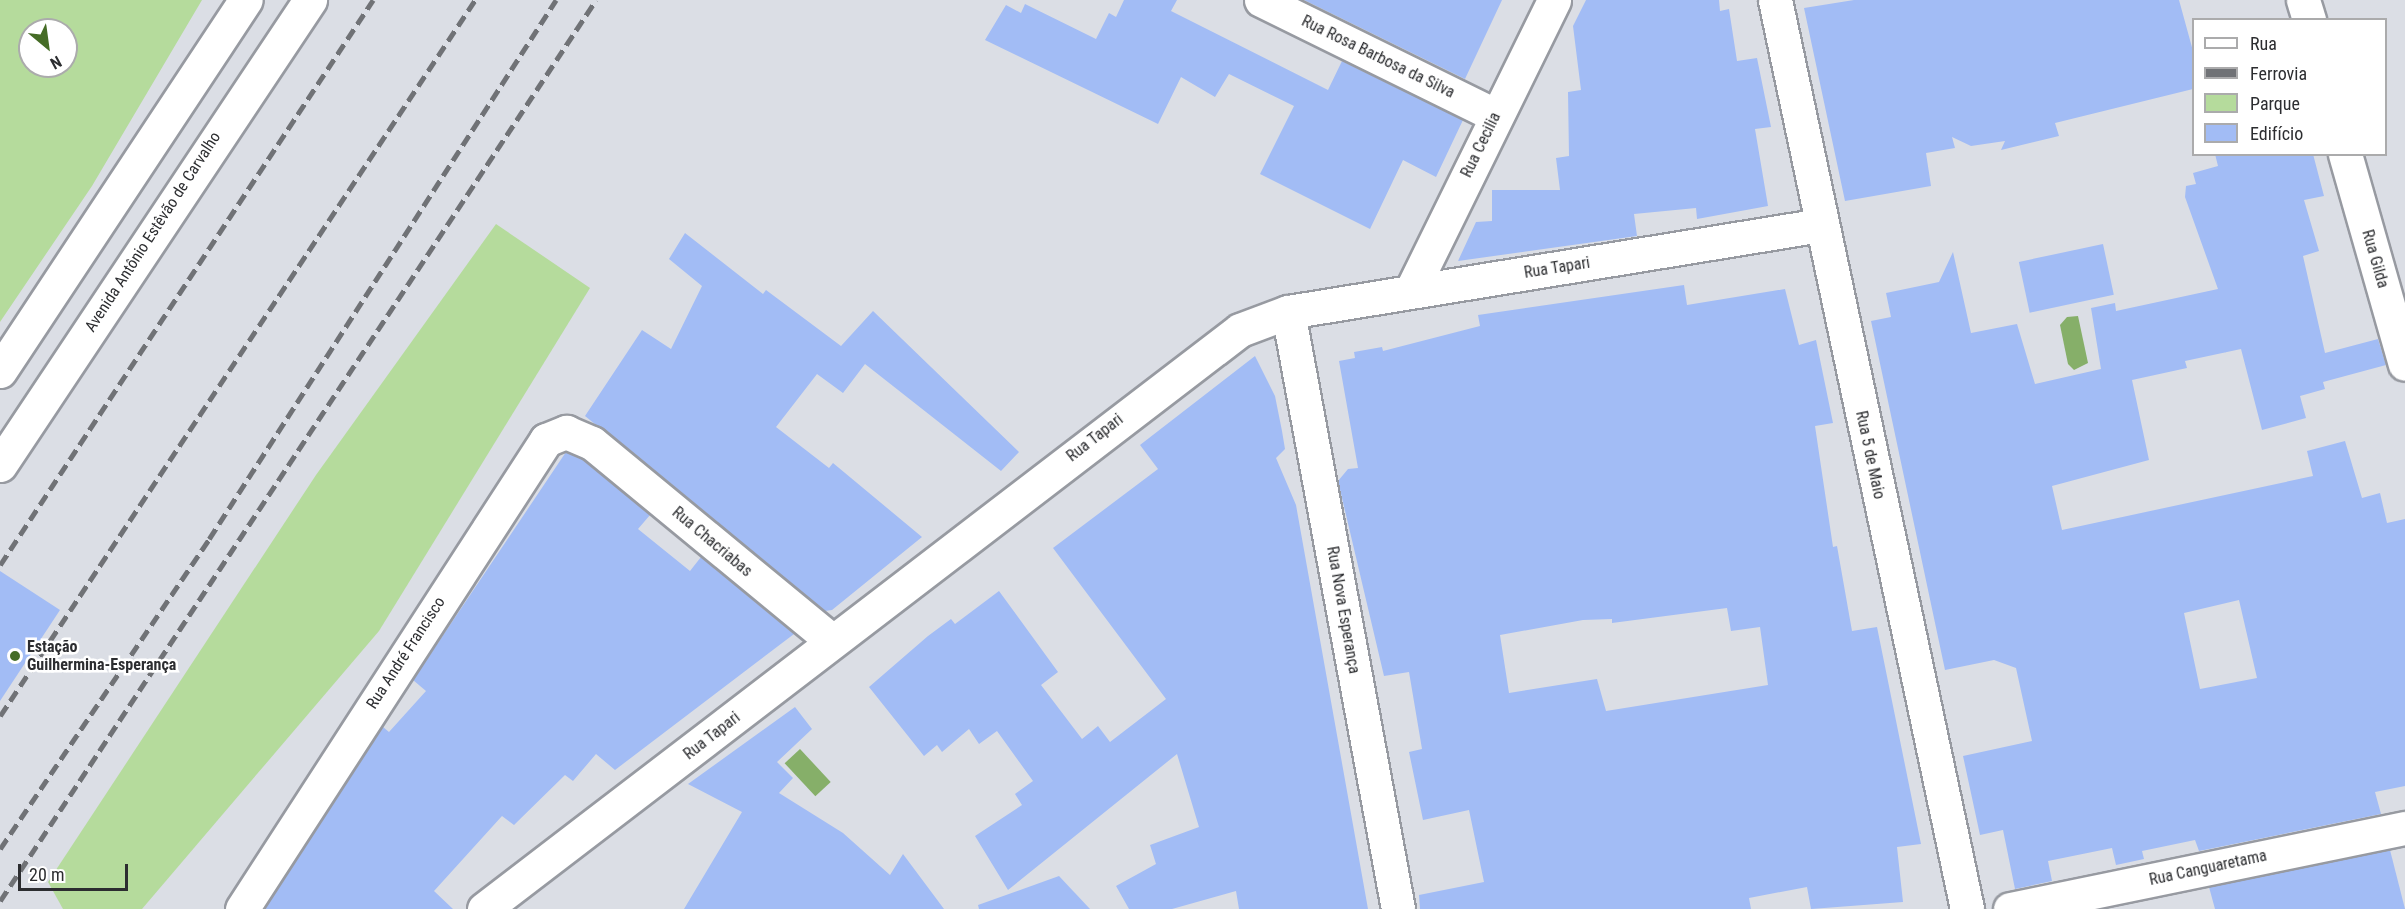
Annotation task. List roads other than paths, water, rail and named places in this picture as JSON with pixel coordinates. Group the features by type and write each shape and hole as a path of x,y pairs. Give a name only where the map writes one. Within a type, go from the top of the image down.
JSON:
{"main road":[{"path":"0,370 246,0"},
{"name":"Avenida Antônio Estêvão de Carvalho","path":"0,465 310,0"},
{"name":"Rua Rosa Barbosa da Silva","path":"1261,0 1495,115"},
{"name":"Rua Cecilia","path":"1411,291 1495,115 1554,0"},
{"name":"Rua 5 de Maio","path":"1775,0 1967,909"},
{"path":"2304,0 2308,18"},
{"name":"Rua Gilda","path":"2346,156 2405,364"},
{"name":"Rua Tapari","path":"484,909 1220,342 1288,312 1821,225"},
{"name":"Rua Nova Esperança","path":"1288,312 1398,909"},
{"name":"Rua André Francisco","path":"242,909 527,462 546,440 566,432 592,442"},
{"name":"Rua Chacriabas","path":"592,442 832,641"},
{"name":"Rua Canguaretama","path":"2010,909 2405,828"}],"railway":[{"path":"0,565 373,0"},
{"path":"0,716 475,0"},
{"path":"0,849 209,539 556,0"},
{"path":"0,901 596,0"}],"place":[{"name":"Estação Guilhermina-Esperança","path":"15,656"}]}
